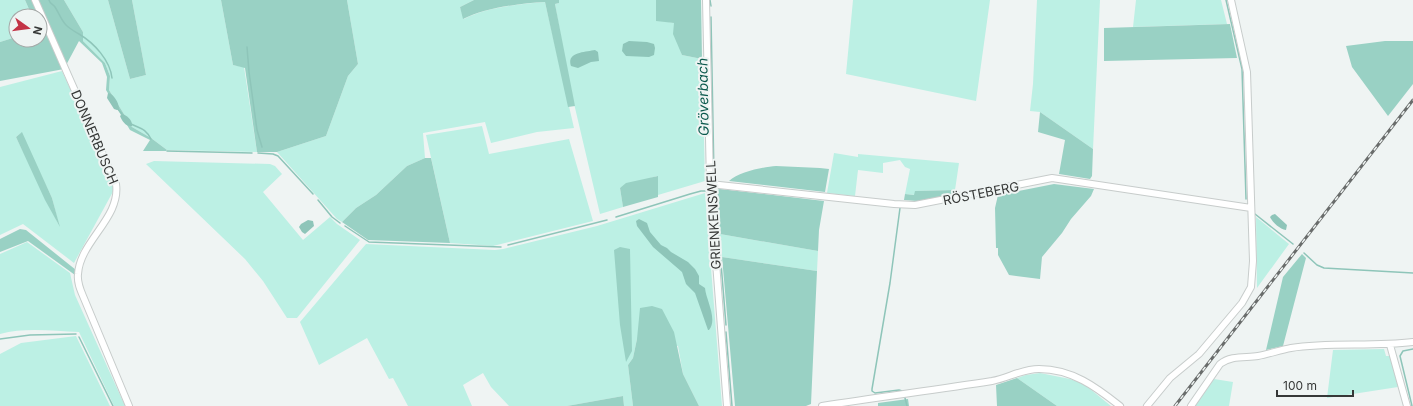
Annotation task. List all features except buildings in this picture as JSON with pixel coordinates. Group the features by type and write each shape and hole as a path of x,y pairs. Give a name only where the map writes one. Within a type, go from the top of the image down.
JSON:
{"street":[{"name":"DONNERBUSCH","path":"35,0 116,184 117,194 114,203 83,257 79,269 78,279 83,296 130,406"},
{"name":"GRIENKENSWELL","path":"706,0 710,184 727,406"},
{"path":"1147,406 1170,378 1199,354 1242,303 1250,291 1253,276 1247,72 1231,0"},
{"name":"RÖSTEBERG","path":"710,184 894,204 916,205 1052,178 1251,208"},
{"path":"1191,406 1218,367 1227,359 1258,356 1292,348 1390,345 1413,342"},
{"path":"1390,345 1406,406"},
{"path":"822,406 994,380 1025,371 1038,369 1066,373 1086,381 1120,406"}],"shaded area":[{"path":"0,0 25,0 28,8 8,8 8,40 0,42"},
{"path":"25,0 64,0 83,32 83,41 105,63 110,76 109,90 132,127 151,138 167,150 166,151 143,151 150,140 130,130 106,90 107,77 102,63 79,41 64,69 0,81 0,42 8,40 8,48 48,48 48,8 28,8"},
{"path":"64,0 108,0 130,79 146,75 132,0 221,0 233,65 244,67 257,152 167,150 151,138 132,127 109,90 110,76 105,63 83,41 83,32"},
{"path":"108,0 132,0 146,75 130,79"},
{"path":"221,0 347,0 358,64 348,76 326,136 277,152 257,152 245,68 233,65"},
{"path":"347,0 474,0 460,7 464,19 493,9 545,2 574,128 537,132 491,143 485,122 423,133 425,158 407,166 376,195 356,208 342,222 337,219 277,152 326,136 348,76 358,64"},
{"path":"474,0 559,0 559,3 555,4 575,106 568,107 545,2 503,7 472,15 463,19 460,7"},
{"path":"559,0 656,0 656,20 675,23 682,55 702,59 705,181 658,195 657,176 620,188 623,207 600,214 568,78 555,4 559,3"},
{"path":"656,0 701,0 702,59 682,55 673,34 674,23 656,21"},
{"path":"853,0 990,0 976,101 846,74"},
{"path":"1037,0 1100,0 1093,149 1040,112 1030,111 1033,84"},
{"path":"1136,0 1221,0 1227,24 1133,27"},
{"path":"1230,24 1237,58 1104,61 1104,28"},
{"path":"629,41 654,44 654,55 649,57 626,56 622,51 623,44"},
{"path":"1385,41 1413,41 1413,84 1388,116 1352,67 1346,46"},
{"path":"595,50 598,52 599,61 591,62 578,68 571,66 570,61 574,55"},
{"path":"62,71 115,188 74,263 23,224 0,235 0,87","holes":["21,133 52,198 59,225 16,137"]},
{"path":"108,93 116,99 119,109 114,109 107,98"},
{"path":"1040,112 1093,149 1092,176 1090,179 1059,174 1065,140 1038,132"},
{"path":"122,114 129,118 132,122 132,126 128,126 123,122 120,116"},
{"path":"482,126 489,154 569,139 593,221 493,246 450,243 426,135"},
{"path":"22,132 52,198 60,227 45,200 16,137"},
{"path":"834,153 858,157 858,154 959,163 955,190 915,191 915,195 905,194 910,169 905,167 900,160 883,163 883,173 858,170 855,196 827,193"},
{"path":"425,158 431,158 450,243 368,240 342,222 356,208 376,195 407,166"},
{"path":"154,161 270,164 275,166 282,174 263,192 303,240 330,217 337,224 360,240 297,318 287,318 263,281 245,259 146,164"},
{"path":"776,166 829,169 825,192 729,181 745,173"},
{"path":"658,176 658,197 623,207 620,188 626,183"},
{"path":"1054,184 1094,189 1091,196 1042,257 1040,279 1009,275 998,255 998,248 996,248 995,208 998,195"},
{"path":"720,189 824,201 819,230 818,251 720,234 717,190"},
{"path":"955,190 954,194 917,201 904,200 905,194 914,195 915,191"},
{"path":"705,193 722,406 699,406 683,374 678,346 637,339 633,358 628,365 633,406 624,406 623,396 567,406 509,406 491,387 483,373 463,385 472,406 408,406 393,378 389,379 367,338 319,365 300,322 366,244 495,250 503,249 597,226"},
{"path":"1275,214 1287,225 1286,230 1279,227 1271,219 1270,217"},
{"path":"1256,217 1289,244 1257,288"},
{"path":"639,219 647,223 650,232 661,245 688,262 695,269 699,276 699,284 705,288 711,309 712,320 709,330 695,293 686,284 682,272 653,247 637,226 636,221"},
{"path":"308,220 313,221 314,226 305,234 299,227"},
{"path":"20,229 26,230 76,270 75,275 28,241 0,252 0,239"},
{"path":"720,234 818,251 817,271 722,257"},
{"path":"27,242 70,273 75,295 125,406 114,406 79,332 29,330 0,334 0,254"},
{"path":"620,247 630,249 632,351 626,362 620,325 614,250"},
{"path":"1302,254 1306,258 1283,346 1266,350 1283,277"},
{"path":"722,257 817,271 811,404 806,406 735,406"},
{"path":"652,306 662,309 674,332 683,374 699,406 633,406 628,365 633,358 637,339 640,308"},
{"path":"76,336 110,406 0,406 0,354 21,343"},
{"path":"1384,349 1386,356 1390,356 1398,387 1327,398 1333,350"},
{"path":"1040,373 1070,379 1084,384 1111,406 1057,406 1017,378"},
{"path":"1017,378 1057,406 997,406 996,385"},
{"path":"1214,379 1233,382 1229,406 1195,406"},
{"path":"623,396 624,406 567,406"},
{"path":"908,399 909,406 878,406 878,403"}],"waterway":[{"path":"49,0 66,25 96,47 105,59 111,71 112,78"},
{"name":"Gröverbach","path":"710,0 711,6"},
{"path":"1226,0 1242,69 1246,199"},
{"name":"Gröverbach","path":"711,17 714,177"},
{"path":"247,47 257,130 262,147"},
{"path":"117,108 122,114"},
{"path":"131,124 145,131 151,139"},
{"path":"167,151 252,153"},
{"path":"258,153 273,154 278,156 313,194"},
{"name":"Gröverbach","path":"715,189 726,325"},
{"path":"616,217 690,194 707,191"},
{"path":"318,200 332,217 340,223"},
{"path":"900,208 890,283 872,391 875,393 899,390 902,391"},
{"path":"1255,214 1293,244"},
{"path":"508,245 607,220"},
{"path":"345,226 369,242 501,247"},
{"path":"1304,253 1317,265 1324,268 1413,273"},
{"name":"Gröverbach","path":"726,332 732,406"},
{"name":"Gröverbach","path":"0,339 30,335 76,334"},
{"name":"Gröverbach","path":"79,337 113,406"},
{"path":"1412,406 1400,356 1403,351 1413,349"},
{"path":"905,398 907,406"}],"railway":[{"path":"1175,406 1413,100"}]}
